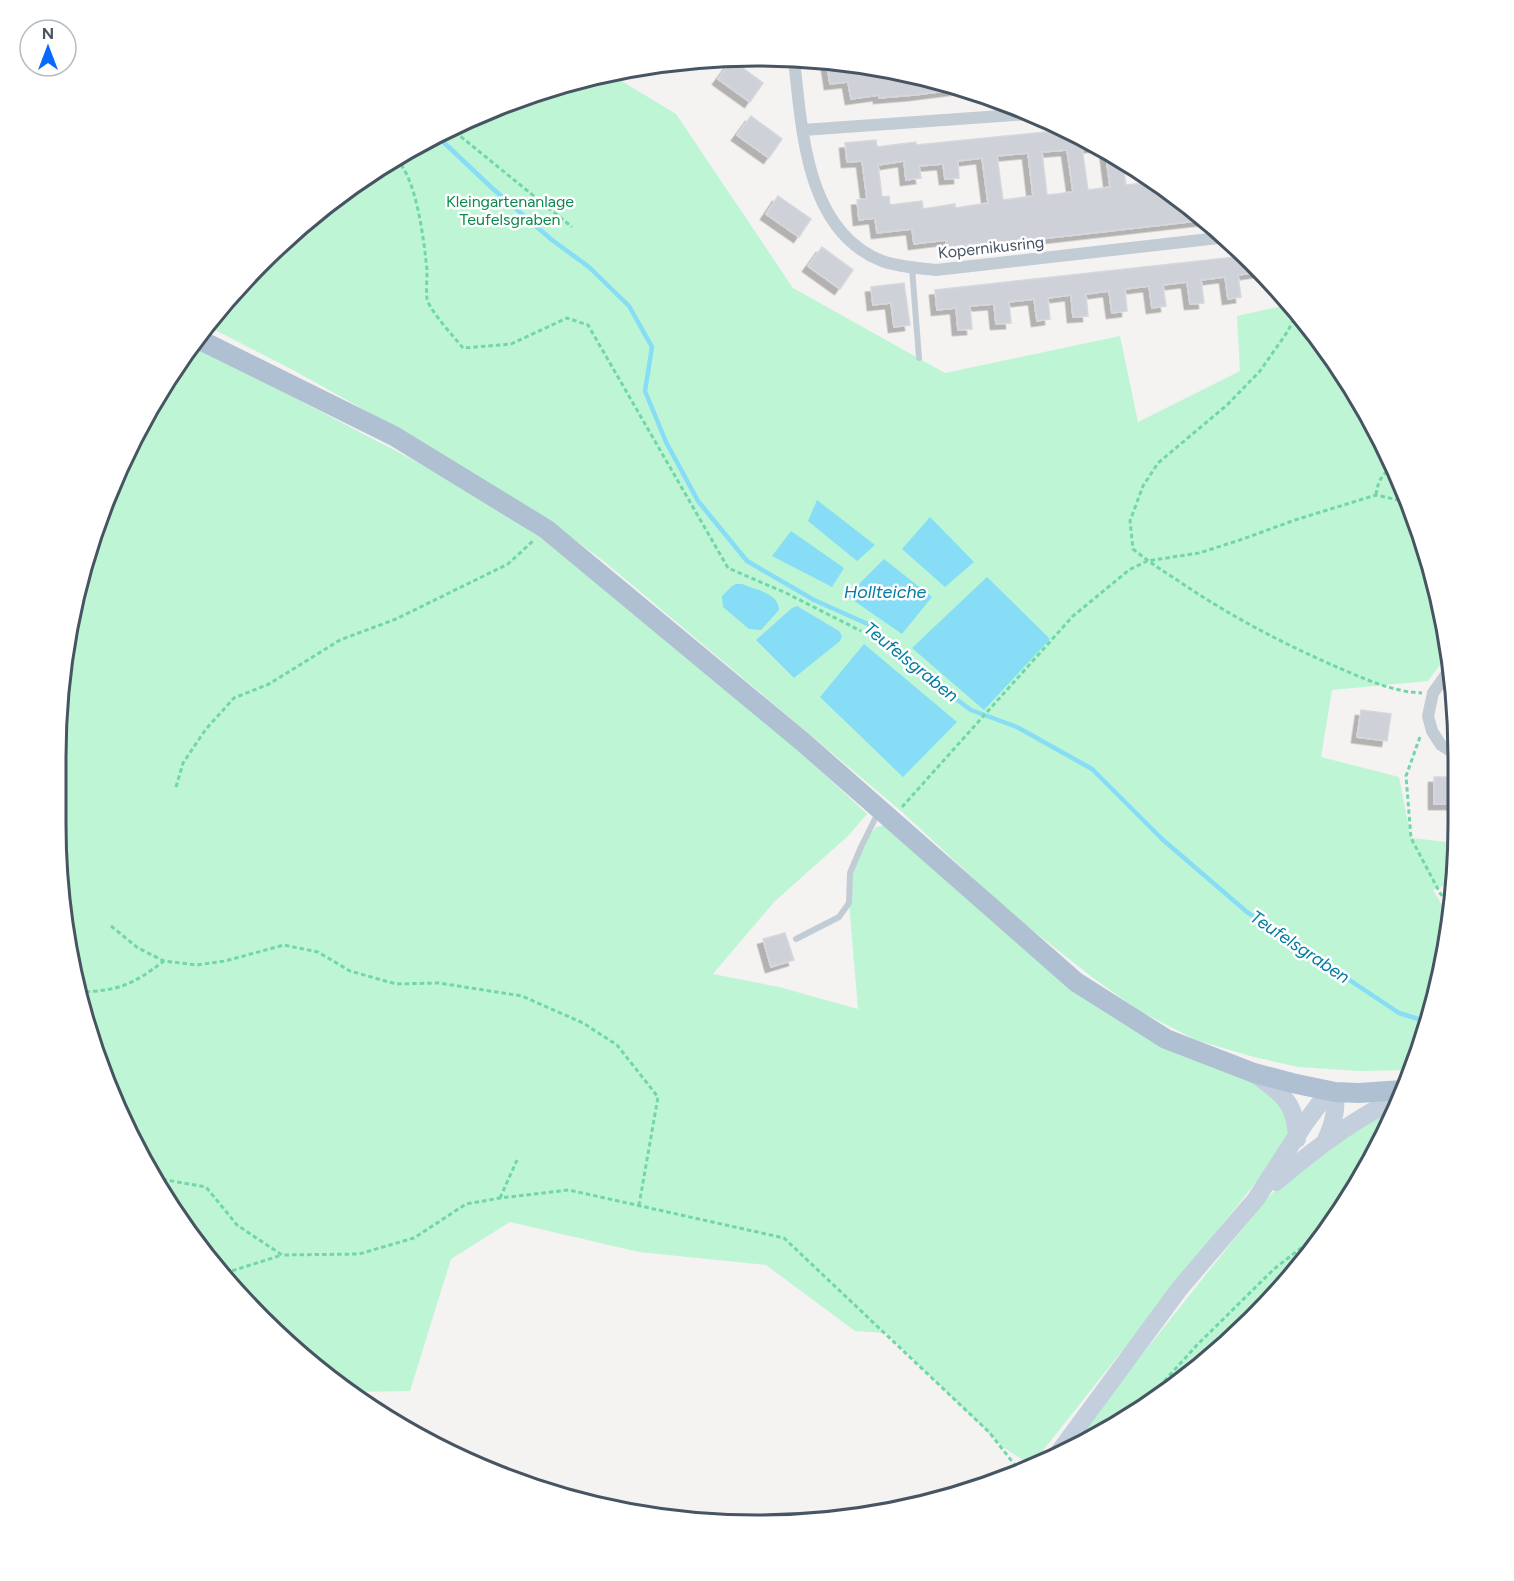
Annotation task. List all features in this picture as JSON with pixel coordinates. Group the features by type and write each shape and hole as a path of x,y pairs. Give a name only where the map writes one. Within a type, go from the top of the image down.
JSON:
{"main road":[{"path":"204,342 394,436 546,529 803,742 1076,982 1166,1039 1254,1073 1332,1091 1359,1093 1394,1091"},
{"path":"1254,1073 1289,1103 1296,1123 1297,1139"},
{"path":"1066,1442 1180,1288 1256,1199 1297,1139 1305,1123 1332,1091"},
{"path":"1324,1143 1336,1111 1332,1091"},
{"path":"1256,1199 1324,1143 1388,1103"}],"street":[{"name":"Kopernikusring","path":"795,67 802,130 816,188 830,216 844,234 860,248 881,260 912,268 936,270 1215,238"},
{"path":"802,130 1011,115"},
{"path":"1443,679 1433,693 1428,716 1432,731 1441,746 1448,750"}],"lane":[{"path":"912,268 919,358"},
{"path":"796,939 839,917 849,903 850,873 861,847 886,814"}],"path":[{"path":"458,134 572,227"},
{"path":"402,165 417,204 427,270 427,299 432,309 463,348 511,344 567,318 588,325 728,568 786,593 861,631"},
{"path":"1293,321 1260,371 1227,405 1158,463 1143,486 1130,521 1133,549 1147,561 1214,604 1299,651 1383,685 1412,693 1433,693"},
{"path":"1376,495 1378,480 1386,472"},
{"path":"886,814 1073,616 1129,570 1147,561 1199,553 1376,495 1398,500"},
{"path":"176,787 183,763 206,729 234,698 269,684 340,640 396,619 508,564 546,529"},
{"path":"1428,716 1406,776 1411,838 1444,898"},
{"path":"111,926 138,948 164,961 197,965 225,961 284,945 318,952 350,971 396,984 439,983 522,996 583,1023 617,1045 658,1097 639,1205"},
{"path":"87,991 116,988 138,981 164,961"},
{"path":"500,1198 517,1160"},
{"path":"165,1180 206,1187 237,1225 282,1255"},
{"path":"230,1271 282,1255 359,1254 414,1238 466,1204 569,1190 784,1238 989,1432 1014,1465"},
{"path":"1162,1384 1197,1345 1274,1269 1305,1245"}],"green space":[{"name":"Kleingartenanlage Teufelsgraben","path":"619,80 676,114 793,288 945,373 1120,336 1138,422 1240,371 1237,316 1281,306 1332,373 1377,451 1411,535 1435,622 1441,663 1428,681 1332,690 1321,757 1399,777 1411,838 1448,842 1445,885 1433,890 1443,906 1435,959 1424,1003 1402,1070 1359,1071 1298,1067 1254,1057 1196,1040 1138,1010 1012,914 901,811 606,563 554,524 420,441 293,370 214,330 237,301 301,237 373,182 451,137 535,103"},
{"path":"200,349 419,463 559,546 776,729 867,814 848,836 774,902 713,974 779,987 858,1009 849,903 850,873 861,847 876,827 885,825 1048,970 1264,1087 1280,1102 1288,1116 1288,1131 1280,1152 1040,1454 1024,1461 1004,1448 886,1333 855,1331 766,1265 639,1252 510,1222 451,1259 410,1391 363,1392 301,1344 268,1313 209,1245 182,1208 137,1130 103,1046 79,959 67,869 66,757 67,712 79,622 103,535 137,451 182,373"},
{"path":"1384,1114 1332,1208 1277,1280 1213,1344 1178,1372 1141,1399 1083,1433 1121,1381 1267,1198 1308,1161 1344,1134"}],"water":[{"path":"817,500 875,545 857,561 808,521"},
{"path":"930,517 974,562 945,587 902,549"},
{"path":"791,531 844,568 832,587 772,556"},
{"name":"Hollteiche","path":"884,559 932,597 902,634 847,596"},
{"path":"987,577 1050,639 984,710 912,648"},
{"path":"736,584 766,593 778,604 779,610 761,630 749,629 723,607 722,596"},
{"path":"797,606 839,631 842,636 840,641 794,678 756,640"},
{"path":"864,644 957,722 903,777 820,697"}],"building":[{"path":"741,66 763,83 750,102 718,79 727,67"},
{"path":"828,70 892,79 941,92 851,99 848,82 830,84"},
{"path":"751,116 782,139 769,158 737,135"},
{"path":"1050,131 1083,148 1088,190 1110,187 1107,161 1124,172 1126,185 1143,183 1194,221 978,246 978,243 947,247 946,240 914,244 912,229 877,233 875,218 859,220 857,200 867,199 862,161 847,162 845,143 876,140 877,147 916,142 916,145","holes":["1067,150 1073,192 1047,195 1042,152","1028,153 1033,196 1003,200 997,156","982,158 988,203 955,208 955,204 923,209 922,201 890,205 889,196 882,197 878,165 904,161 906,180 921,178 919,166 943,164 945,179 959,178 958,161"]},
{"path":"778,196 811,219 799,237 766,214"},
{"path":"822,247 853,270 840,289 808,266"},
{"path":"1234,257 1251,273 1238,275 1241,297 1228,299 1225,277 1201,280 1204,303 1190,304 1187,282 1163,285 1166,306 1152,308 1149,286 1125,289 1127,311 1112,313 1109,291 1086,294 1088,316 1073,317 1071,295 1048,298 1050,319 1037,321 1034,299 1009,302 1011,323 996,324 994,304 970,306 972,329 958,330 956,308 937,310 935,290"},
{"path":"904,283 910,325 894,327 891,303 873,305 871,287"},
{"path":"1361,710 1391,714 1387,741 1357,737"},
{"path":"1434,777 1448,777 1448,804 1434,804"},
{"path":"785,933 794,960 771,967 763,939"}],"waterway":[{"name":"Teufelsgraben","path":"443,142 552,240 589,267 629,306 652,347 645,391 666,442 698,501 747,561 814,600 870,625 926,677 971,710 1017,727 1092,769 1162,839 1247,912 1399,1013 1419,1019"}]}
